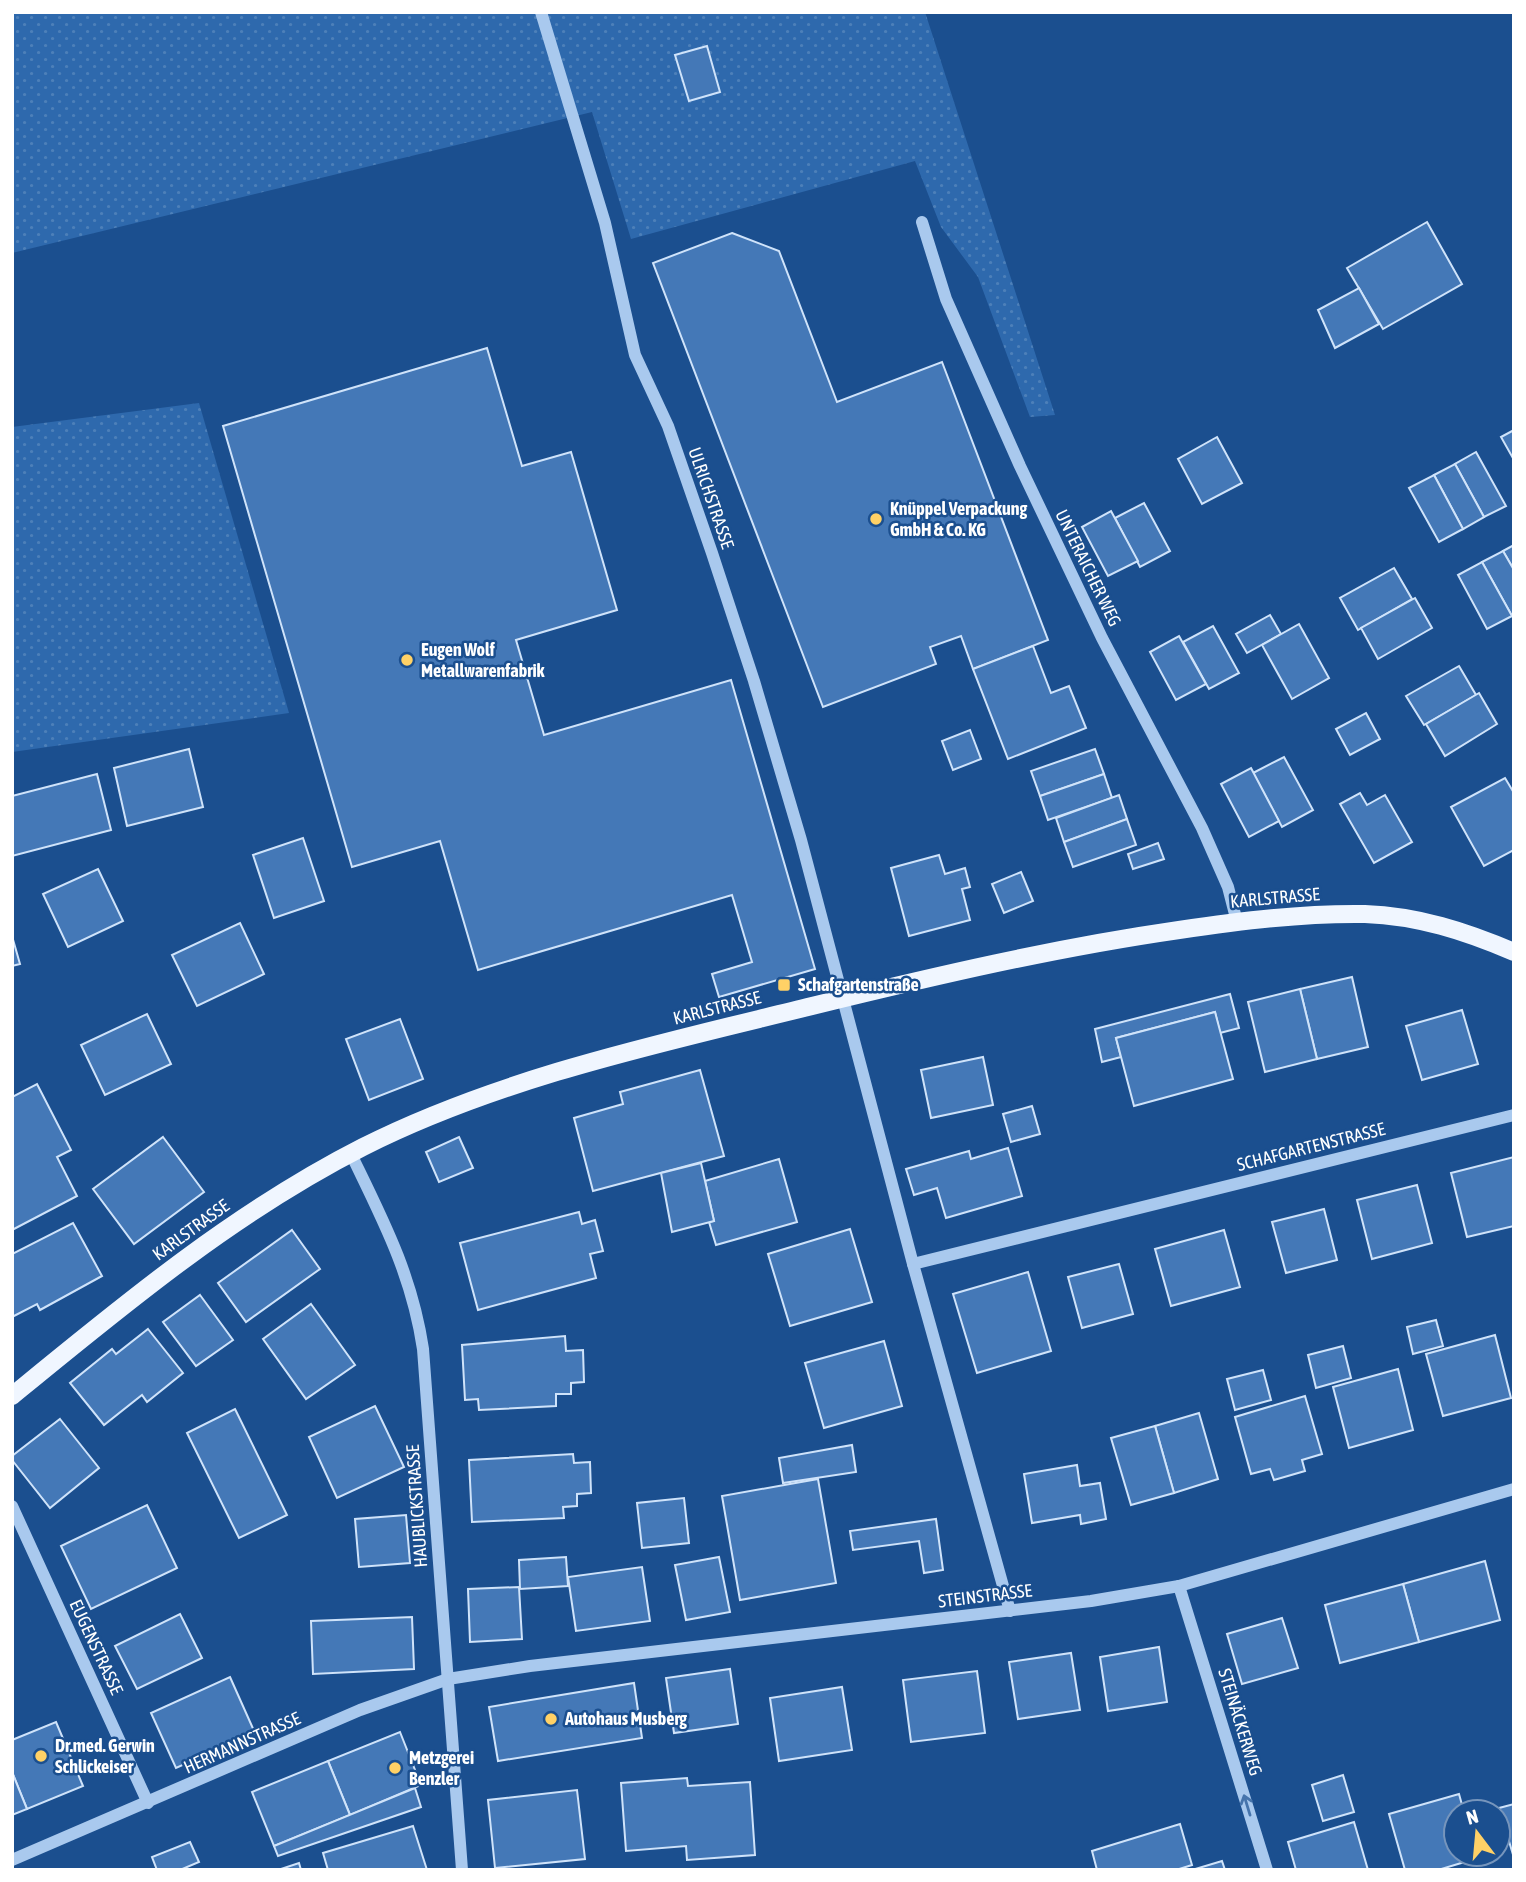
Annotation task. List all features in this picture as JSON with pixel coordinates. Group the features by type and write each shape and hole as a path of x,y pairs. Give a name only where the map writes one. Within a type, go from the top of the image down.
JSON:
{"main road":[{"name":"KARLSTRASSE","path":"12,1396 215,1237 273,1197 418,1121 527,1083 700,1033 988,963 1237,922 1334,915 1402,917 1456,929 1514,952"}],"street":[{"name":"ULRICHSTRASSE","path":"541,12 605,223 635,355 668,426 729,604 801,840 844,998"},
{"name":"UNTERAICHER WEG","path":"922,222 946,299 1020,466 1102,638 1202,828 1228,887 1237,922"},
{"path":"844,998 913,1264 1010,1611"},
{"name":"SCHAFGARTENSTRASSE","path":"913,1264 1514,1115"},
{"name":"HAUBLICKSTRASSE","path":"351,1154 396,1248 418,1317 424,1361 462,1870"},
{"name":"STEINSTRASSE","path":"448,1679 530,1666 1133,1595 1179,1586 1514,1489"},
{"name":"EUGENSTRASSE","path":"12,1506 148,1803"},
{"name":"STEINÄCKERWEG","path":"1179,1586 1267,1870"},
{"name":"HERMANNSTRASSE","path":"12,1860 360,1710 448,1679"}],"shaded area":[{"path":"12,12 925,12 1055,415 1030,417 978,277 941,227 915,161 631,239 592,112 12,253"},
{"path":"199,403 289,713 12,752 12,427"}],"building":[{"path":"707,46 720,92 689,101 675,55"},
{"path":"1427,222 1462,284 1383,329 1347,268"},
{"name":"Knüppel Verpackung GmbH & Co. KG","path":"732,233 779,251 837,402 942,362 1048,640 973,669 961,636 930,647 936,664 823,707 653,263"},
{"path":"1359,288 1379,324 1335,348 1318,310"},
{"name":"Eugen Wolf Metallwarenfabrik","path":"487,348 522,466 571,452 617,610 516,640 544,735 731,680 815,969 719,997 712,974 752,962 732,895 478,970 440,841 352,867 223,426"},
{"path":"1514,430 1514,460 1501,437"},
{"path":"1217,437 1242,483 1202,504 1178,459"},
{"path":"1476,452 1506,506 1484,517 1455,464"},
{"path":"1455,464 1484,517 1463,529 1434,475"},
{"path":"1434,475 1463,529 1439,542 1409,488"},
{"path":"1144,503 1170,551 1140,567 1115,518"},
{"path":"1111,511 1138,561 1108,576 1082,527"},
{"path":"1514,545 1514,570 1503,551"},
{"path":"1503,551 1514,570 1512,616 1482,562"},
{"path":"1482,562 1512,616 1487,629 1458,575"},
{"path":"1394,568 1412,599 1358,630 1340,598"},
{"path":"1415,598 1432,628 1378,659 1361,628"},
{"path":"1270,615 1281,634 1247,653 1236,634"},
{"path":"1299,624 1329,678 1292,699 1262,645"},
{"path":"1213,626 1239,673 1209,689 1183,642"},
{"path":"1179,636 1206,684 1176,700 1150,652"},
{"path":"1033,646 1051,693 1069,686 1086,728 1008,759 973,669"},
{"path":"1459,666 1476,695 1424,725 1406,696"},
{"path":"1479,693 1497,724 1445,756 1426,724"},
{"path":"1366,713 1380,739 1350,755 1336,729"},
{"path":"970,730 981,759 953,770 942,741"},
{"path":"189,749 203,807 127,826 114,768"},
{"path":"1095,749 1104,774 1040,796 1031,771"},
{"path":"1284,757 1313,810 1282,827 1253,773"},
{"path":"1251,768 1279,821 1249,837 1221,784"},
{"path":"97,774 111,830 12,856 12,796"},
{"path":"1104,774 1112,798 1048,820 1040,796"},
{"path":"1505,778 1514,793 1514,850 1484,866 1451,807"},
{"path":"1360,793 1367,805 1385,795 1412,842 1374,863 1340,804"},
{"path":"1119,795 1127,819 1064,842 1056,818"},
{"path":"1127,819 1136,845 1073,867 1064,842"},
{"path":"303,838 324,901 274,918 253,855"},
{"path":"1158,843 1164,859 1133,869 1128,854"},
{"path":"939,855 945,874 965,868 970,887 962,889 970,920 909,936 891,868"},
{"path":"98,869 123,921 68,947 43,894"},
{"path":"1021,872 1033,901 1004,913 992,884"},
{"path":"240,923 264,974 197,1006 172,955"},
{"path":"12,936 20,964 12,966"},
{"path":"1352,977 1368,1047 1317,1059 1300,989"},
{"path":"1300,989 1317,1059 1265,1072 1248,1002"},
{"path":"1230,994 1239,1028 1220,1033 1215,1012 1116,1038 1121,1057 1102,1062 1095,1029"},
{"path":"1462,1010 1478,1064 1422,1080 1406,1026"},
{"path":"1215,1012 1233,1079 1134,1106 1116,1038"},
{"path":"147,1014 171,1064 105,1095 81,1045"},
{"path":"400,1019 423,1079 369,1100 346,1039"},
{"path":"983,1057 993,1105 931,1118 921,1070"},
{"path":"700,1070 724,1156 593,1191 574,1118 623,1104 620,1092"},
{"path":"37,1084 71,1150 57,1157 77,1196 12,1230 12,1097"},
{"path":"1032,1106 1040,1134 1011,1142 1003,1114"},
{"path":"163,1137 204,1192 134,1244 93,1189"},
{"path":"459,1137 473,1168 439,1182 426,1152"},
{"path":"1008,1148 1022,1196 946,1218 937,1188 914,1195 906,1169 969,1151 971,1159"},
{"path":"1514,1157 1514,1226 1467,1237 1451,1173"},
{"path":"779,1159 797,1222 716,1245 709,1222 714,1221 705,1181"},
{"path":"701,1163 714,1221 672,1232 661,1173"},
{"path":"1417,1185 1432,1243 1372,1259 1357,1200"},
{"path":"1324,1209 1337,1260 1286,1273 1272,1222"},
{"path":"579,1212 582,1224 595,1220 603,1251 590,1254 596,1278 478,1310 460,1243"},
{"path":"73,1223 102,1276 40,1310 37,1304 12,1317 12,1254"},
{"path":"850,1229 872,1302 790,1326 768,1254"},
{"path":"292,1230 320,1269 246,1322 218,1283"},
{"path":"1224,1230 1240,1287 1171,1306 1155,1249"},
{"path":"1119,1264 1133,1314 1082,1328 1068,1277"},
{"path":"1028,1272 1051,1351 977,1373 953,1294"},
{"path":"200,1295 233,1340 196,1366 163,1322"},
{"path":"311,1304 355,1365 306,1399 263,1339"},
{"path":"1436,1320 1443,1346 1413,1354 1407,1327"},
{"path":"148,1329 183,1373 147,1402 142,1395 104,1425 70,1383 112,1349 116,1354"},
{"path":"1495,1335 1511,1398 1443,1416 1426,1354"},
{"path":"565,1336 566,1351 583,1350 584,1382 571,1383 571,1394 556,1394 556,1406 479,1410 478,1399 465,1400 462,1345"},
{"path":"884,1341 902,1406 824,1428 805,1363"},
{"path":"1343,1346 1351,1378 1316,1388 1308,1355"},
{"path":"1398,1369 1413,1430 1349,1448 1333,1387"},
{"path":"1263,1370 1271,1400 1235,1410 1227,1379"},
{"path":"1305,1396 1322,1454 1302,1460 1305,1471 1274,1480 1270,1469 1251,1474 1235,1417"},
{"path":"375,1406 404,1467 337,1498 309,1437"},
{"path":"235,1409 287,1515 239,1538 187,1433"},
{"path":"1199,1413 1218,1479 1174,1493 1155,1426"},
{"path":"60,1419 99,1468 50,1508 12,1460 12,1456"},
{"path":"1155,1426 1174,1493 1131,1505 1111,1438"},
{"path":"852,1445 856,1472 783,1483 779,1458"},
{"path":"573,1454 574,1463 590,1462 591,1493 577,1494 577,1506 563,1507 564,1518 472,1522 469,1460"},
{"path":"1077,1465 1080,1486 1100,1483 1106,1519 1081,1524 1080,1515 1032,1523 1024,1474"},
{"path":"818,1479 836,1583 740,1600 722,1496"},
{"path":"684,1498 689,1543 642,1548 637,1503"},
{"path":"147,1505 177,1568 91,1609 61,1546"},
{"path":"406,1515 410,1563 359,1567 355,1519"},
{"path":"936,1519 943,1570 924,1573 919,1541 853,1550 850,1531"},
{"path":"566,1557 568,1586 520,1589 519,1560"},
{"path":"719,1557 730,1612 686,1620 675,1565"},
{"path":"1485,1561 1500,1620 1419,1642 1403,1584"},
{"path":"642,1567 650,1621 576,1631 568,1577"},
{"path":"1403,1584 1419,1642 1340,1663 1325,1605"},
{"path":"519,1587 522,1639 470,1642 468,1589"},
{"path":"180,1614 202,1658 137,1689 115,1646"},
{"path":"412,1617 414,1669 313,1674 311,1621"},
{"path":"1282,1618 1298,1668 1242,1684 1227,1634"},
{"path":"1159,1647 1167,1702 1108,1711 1100,1657"},
{"path":"1071,1653 1080,1710 1018,1719 1009,1662"},
{"path":"730,1669 738,1724 674,1733 666,1678"},
{"path":"977,1671 985,1733 911,1742 903,1680"},
{"path":"230,1677 255,1733 176,1768 151,1713"},
{"path":"634,1683 642,1738 498,1761 489,1707"},
{"path":"842,1687 852,1750 779,1761 770,1698"},
{"name":"Dr.med. Gerwin Schlickeiser","path":"56,1722 83,1786 27,1809 12,1772 12,1740"},
{"path":"400,1732 421,1785 350,1815 328,1761"},
{"path":"328,1761 350,1815 274,1846 252,1792"},
{"path":"12,1772 27,1809 12,1815"},
{"path":"1343,1775 1354,1812 1323,1821 1312,1785"},
{"path":"687,1778 688,1786 750,1782 755,1855 687,1860 686,1846 626,1851 621,1783"},
{"path":"415,1788 421,1807 278,1856 274,1846"},
{"path":"577,1790 585,1859 495,1868 488,1800"},
{"path":"1442,1799 1442,1868 1445,1868 1405,1870 1389,1814"},
{"path":"1514,1804 1514,1858 1512,1851"},
{"path":"1354,1822 1368,1870 1296,1870 1288,1842"},
{"path":"1180,1824 1192,1865 1176,1870 1097,1870 1092,1851"},
{"path":"413,1826 427,1870 328,1870 323,1853"},
{"path":"190,1842 199,1862 180,1870 157,1870 152,1857"},
{"path":"1222,1861 1225,1870 1192,1870"},
{"path":"299,1863 301,1870 278,1870"}],"place":[{"name":"Knüppel Verpackung GmbH & Co. KG","path":"876,519"},
{"name":"Eugen Wolf Metallwarenfabrik","path":"407,660"},
{"name":"Schafgartenstraße","path":"784,985"},
{"name":"Autohaus Musberg","path":"551,1719"},
{"name":"Dr.med. Gerwin Schlickeiser","path":"41,1756"},
{"name":"Metzgerei Benzler","path":"395,1768"}]}
